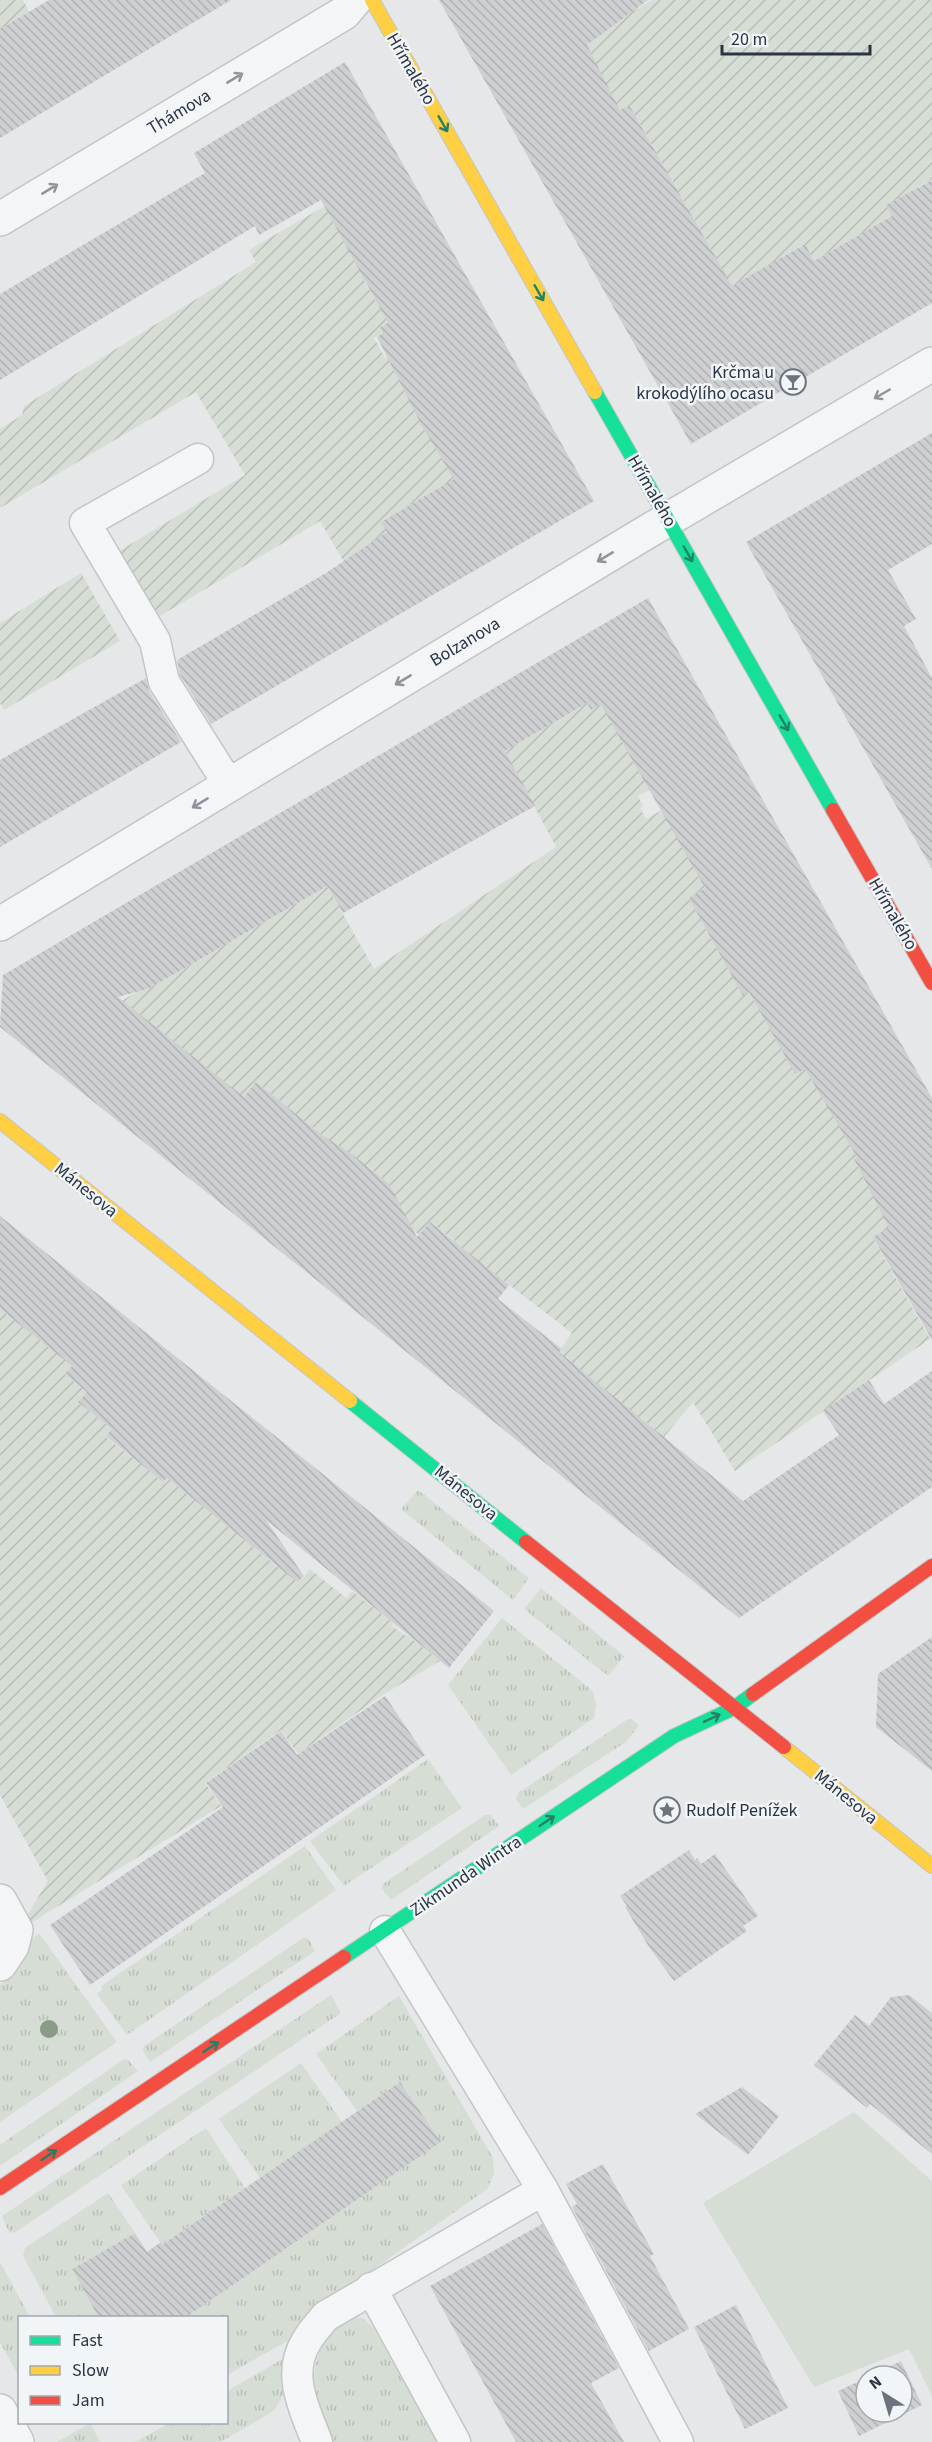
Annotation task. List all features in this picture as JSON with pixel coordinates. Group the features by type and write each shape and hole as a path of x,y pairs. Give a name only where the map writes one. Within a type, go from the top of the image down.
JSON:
{"street":[{"name":"Thámova","path":"0,219 344,13 355,0"},
{"name":"Hřímalého","path":"372,0 932,983"},
{"name":"Bolzanova","path":"0,924 932,364"},
{"name":"Mánesova","path":"0,1121 932,1866"},
{"name":"Zikmunda Wintra","path":"0,2188 674,1736 734,1708 932,1566"},
{"path":"0,1901 16,1930 12,1946 0,1964"},
{"path":"0,2411 17,2442"}],"lane":[{"path":"198,459 85,523 155,641 164,682 229,785"},
{"path":"385,1930 543,2190 678,2442"},
{"path":"317,2442 299,2396 297,2370 305,2344 326,2316 543,2190"},
{"path":"371,2288 455,2442"}],"green space":[{"path":"0,0 23,0 29,12 0,29"},
{"path":"652,0 932,0 932,179 887,205 896,222 861,234 814,261 804,244 782,257 752,329 705,238 629,105 614,113 577,51 591,43 599,31"},
{"path":"332,202 364,280 388,323 380,327 383,333 374,338 385,358 402,348 468,471 382,521 389,536 344,562 320,521 153,620 116,553 245,475 196,392 0,508 0,429 22,415 24,406 256,262 249,250"},
{"path":"81,573 120,641 4,710 0,703 0,623"},
{"path":"612,699 650,790 638,796 643,806 640,808 646,819 662,810 706,887 691,897 743,995 759,987 857,1157 854,1159 890,1228 873,1238 930,1339 735,1471 693,1402 664,1437 641,1418 630,1429 559,1352 572,1333 483,1265 445,1255 455,1241 430,1222 419,1235 400,1219 389,1197 392,1190 389,1184 366,1165 363,1168 256,1082 235,1108 120,1002 146,986 150,988 327,886 374,969 556,847 505,751 587,703 591,710"},
{"path":"0,1309 72,1366 65,1374 87,1392 79,1403 98,1418 118,1421 106,1437 163,1482 167,1478 279,1568 283,1563 302,1579 310,1569 346,1598 352,1591 393,1623 392,1626 440,1661 384,1694 298,1754 281,1730 205,1783 221,1806 29,1924 26,1917 48,1881 0,1795"},
{"path":"418,1490 529,1578 513,1600 401,1509"},
{"path":"541,1588 624,1656 608,1676 524,1609"},
{"path":"502,1618 593,1691 596,1705 594,1718 511,1775 448,1685"},
{"path":"628,1719 639,1725 626,1742 523,1809 516,1799 518,1793"},
{"path":"428,1759 462,1808 344,1886 310,1841"},
{"path":"485,1815 490,1815 499,1826 391,1900 382,1889 383,1884"},
{"path":"305,1846 336,1890 127,2035 97,1994 103,1989 101,1986"},
{"path":"39,1933 117,2042 0,2122 0,1985 21,1962 28,1942"},
{"path":"303,1938 308,1938 315,1951 150,2062 143,2051 144,2046"},
{"path":"331,1995 341,2013 14,2233 9,2232 2,2216"},
{"path":"399,1996 493,2158 494,2174 487,2189 326,2303 300,2334 228,2374 228,2316 188,2316 441,2142 400,2082 357,2111 316,2054"},
{"path":"124,2059 128,2060 138,2071 0,2166 0,2145"},
{"path":"301,2063 342,2122 260,2178 219,2119"},
{"path":"854,2112 932,2181 932,2396 909,2349 872,2364 854,2364 854,2371 814,2387 703,2203"},
{"path":"206,2128 245,2188 162,2245 121,2185"},
{"path":"108,2193 135,2233 72,2269 98,2316 55,2316 23,2256 25,2248"},
{"path":"0,2262 29,2316 18,2316 18,2375 0,2342"},
{"path":"351,2317 362,2318 373,2327 437,2442 334,2442 319,2408 314,2375 317,2359 324,2344 335,2330"},
{"path":"291,2354 283,2395 275,2410 220,2442 135,2442 168,2424 228,2424 228,2390"},
{"path":"91,2424 100,2442 57,2442"}],"building":[{"path":"49,0 231,0 0,138 0,29"},
{"path":"439,0 648,0 587,45 620,110 629,105 732,286 805,244 814,261 892,216 886,205 932,180 932,303 691,444"},
{"path":"345,62 594,501 211,724 180,675 177,660 326,573 387,532 381,522 454,479 423,428 377,337 383,333 380,327 388,323 321,200 259,235 255,226 0,380 0,294 205,173 194,153"},
{"path":"932,433 932,544 888,570 916,619 904,626 932,678 932,869 746,542"},
{"path":"648,598 932,1098 932,1340 873,1237 889,1228 854,1159 857,1157 805,1069 795,1074 749,992 743,996 690,900 690,897 705,888 601,705 591,710 587,703 505,751 535,806 343,913 327,886 150,988 118,997 244,1097 256,1082 322,1135 353,1155 389,1184 417,1237 430,1222 509,1285 498,1299 562,1349 559,1352 743,1501 839,1435 823,1411 869,1380 884,1404 932,1371 932,1487 739,1618 0,1027 3,975"},
{"path":"146,678 149,691 181,742 0,847 0,760"},
{"path":"0,1216 494,1611 449,1668 266,1520 304,1576 297,1582 167,1478 163,1482 106,1436 112,1429 78,1402 87,1392 65,1374 72,1366 0,1309"},
{"path":"932,1637 932,1771 876,1727 878,1674"},
{"path":"385,1696 425,1755 90,1985 50,1925 223,1807 206,1783 281,1731 297,1755"},
{"path":"689,1850 695,1860 697,1858 701,1864 715,1854 758,1916 743,1926 747,1931 674,1981 649,1947 620,1896"},
{"path":"909,1995 932,2013 932,2154 870,2104 867,2108 814,2065 855,2015 869,2026 891,1997"},
{"path":"400,2082 441,2142 188,2316 98,2316 72,2269 135,2233 147,2252 161,2242 162,2245"},
{"path":"742,2087 779,2116 748,2155 695,2114"},
{"path":"603,2164 654,2254 650,2256 689,2329 649,2351 572,2207 577,2204 566,2184"},
{"path":"542,2224 619,2368 591,2383 624,2442 516,2442 430,2286"},
{"path":"736,2305 788,2408 745,2429 694,2327"},
{"path":"854,2384 854,2424 883,2424 859,2436 838,2391"},
{"path":"914,2388 922,2405 914,2409"}],"traffic: fast":[{"path":"595,392 833,810"},
{"path":"350,1401 526,1542"},
{"path":"344,1957 674,1736 734,1708 753,1694"}],"traffic: slow":[{"path":"372,0 595,392"},
{"path":"0,1121 350,1401"},
{"path":"784,1747 932,1866"}],"traffic: jam":[{"path":"833,810 932,983"},
{"path":"526,1542 784,1747"},
{"path":"753,1694 932,1566"},
{"path":"0,2188 344,1957"}],"place":[{"name":"Krčma u krokodýlího ocasu","path":"793,382"},
{"name":"Rudolf Penížek","path":"667,1810"}]}
